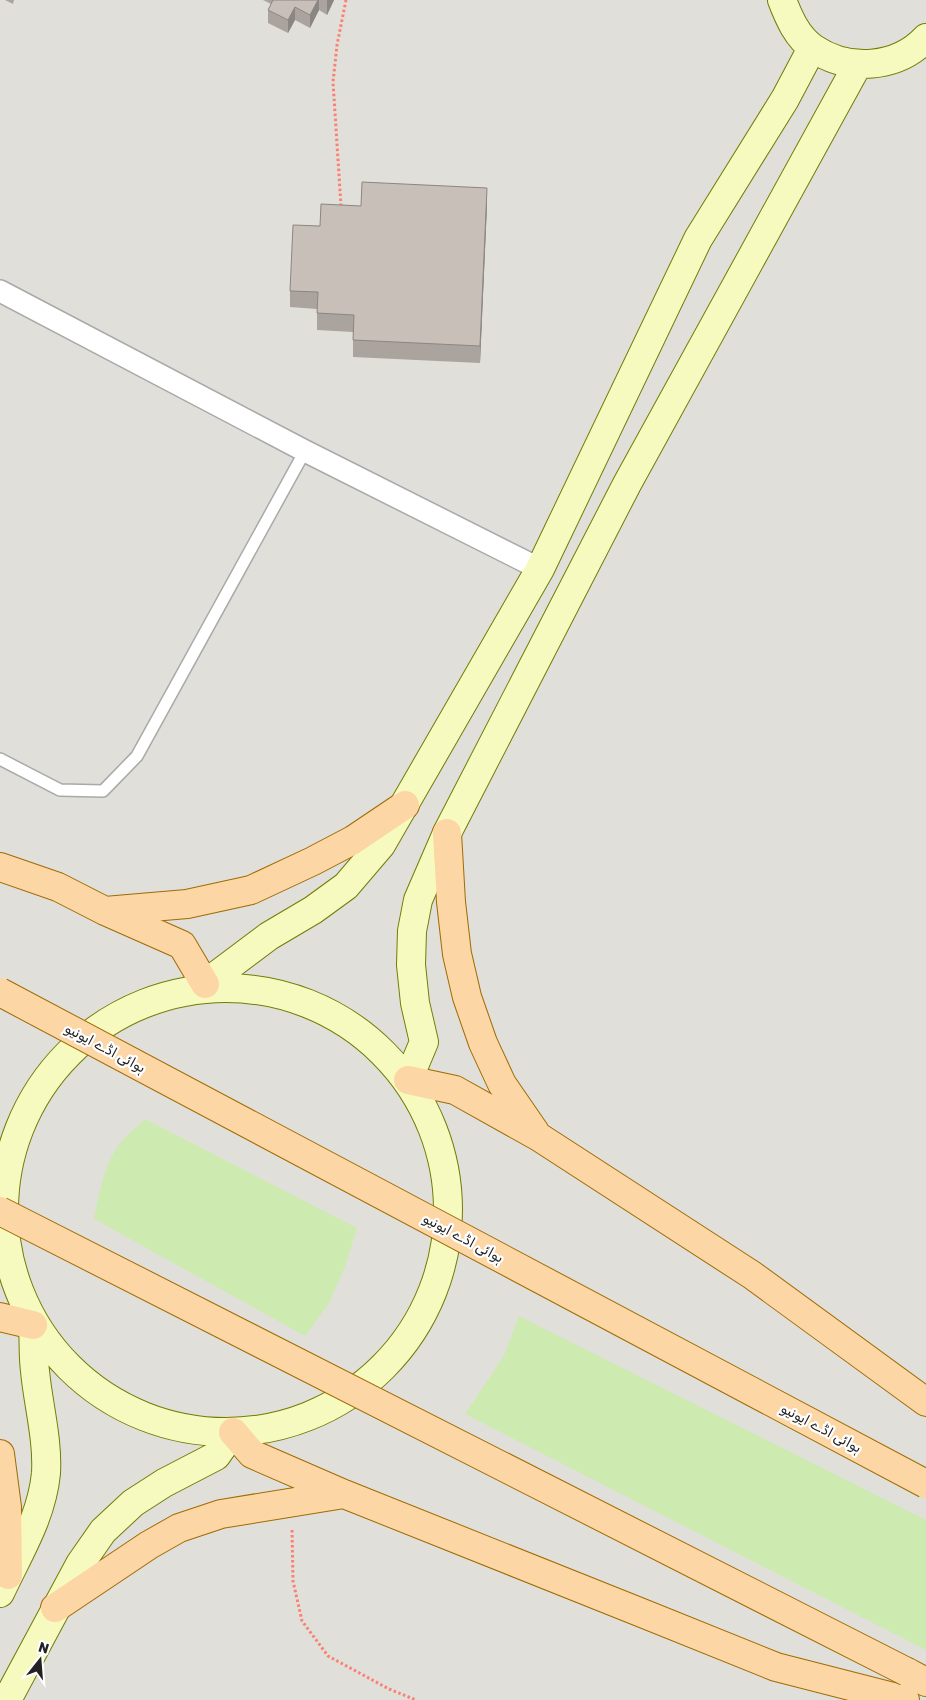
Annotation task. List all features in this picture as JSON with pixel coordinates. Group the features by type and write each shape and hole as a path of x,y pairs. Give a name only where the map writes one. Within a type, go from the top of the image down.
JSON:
{"main road":[{"path":"105,911 187,904 251,890 353,840 405,805"},
{"path":"447,833 451,902 457,954 467,997 483,1043 502,1084 539,1137"},
{"path":"0,867 58,888 182,945 205,984"},
{"name":"ہوائی اڈے ایونیو","path":"0,992 926,1484"},
{"path":"408,1080 455,1090 539,1137 752,1275 926,1402"},
{"path":"0,1210 917,1677"},
{"path":"0,1317 33,1325"},
{"path":"233,1432 252,1454 344,1494 776,1667 905,1700"},
{"path":"0,1454 7,1507 4,1584"},
{"path":"55,1608 149,1545 179,1528 221,1514 344,1494"}],"street":[{"path":"782,0 793,27 812,48 837,61 858,64 892,61 917,48 926,38"},
{"path":"205,984 261,991 294,999 325,1011 354,1029 380,1050 408,1080 431,1124 443,1160 448,1199 447,1237 439,1275 425,1310 404,1343 379,1372 348,1395 314,1414 278,1426 233,1432 194,1429 164,1423 109,1399 84,1381 62,1360 33,1325 11,1268 3,1215 8,1160 27,1109 57,1064 98,1028 146,1002 205,984 269,936 312,910 346,886 381,845 540,569 698,239 785,99 812,48"},
{"path":"408,1080 424,1042 415,1002 412,931 418,900 447,833 627,484 858,64"},
{"path":"0,291 305,451 540,569"},
{"path":"4,1584 29,1536 46,1474 46,1449 35,1370 33,1325"},
{"path":"7,1700 55,1608 80,1564 103,1531 133,1503 164,1483 216,1456 233,1432"}],"lane":[{"path":"0,758 60,790 103,791 137,756 305,451"}],"path":[{"path":"341,206 334,82 337,45 346,0"},
{"path":"291,1502 293,1581 302,1621 328,1656 389,1689 416,1700"}],"shaded area":[{"path":"0,0 926,0 926,1700 0,1700"}],"green space":[{"path":"145,1119 357,1228 345,1267 329,1303 305,1336 94,1219 103,1180 114,1152"},
{"path":"519,1316 926,1520 926,1650 465,1414 504,1356"}],"building":[{"path":"273,0 318,0 310,15 295,7 288,20 268,10"},
{"path":"362,182 487,188 480,346 353,340 354,315 317,313 318,292 290,291 293,225 320,226 321,204 361,206"}]}
